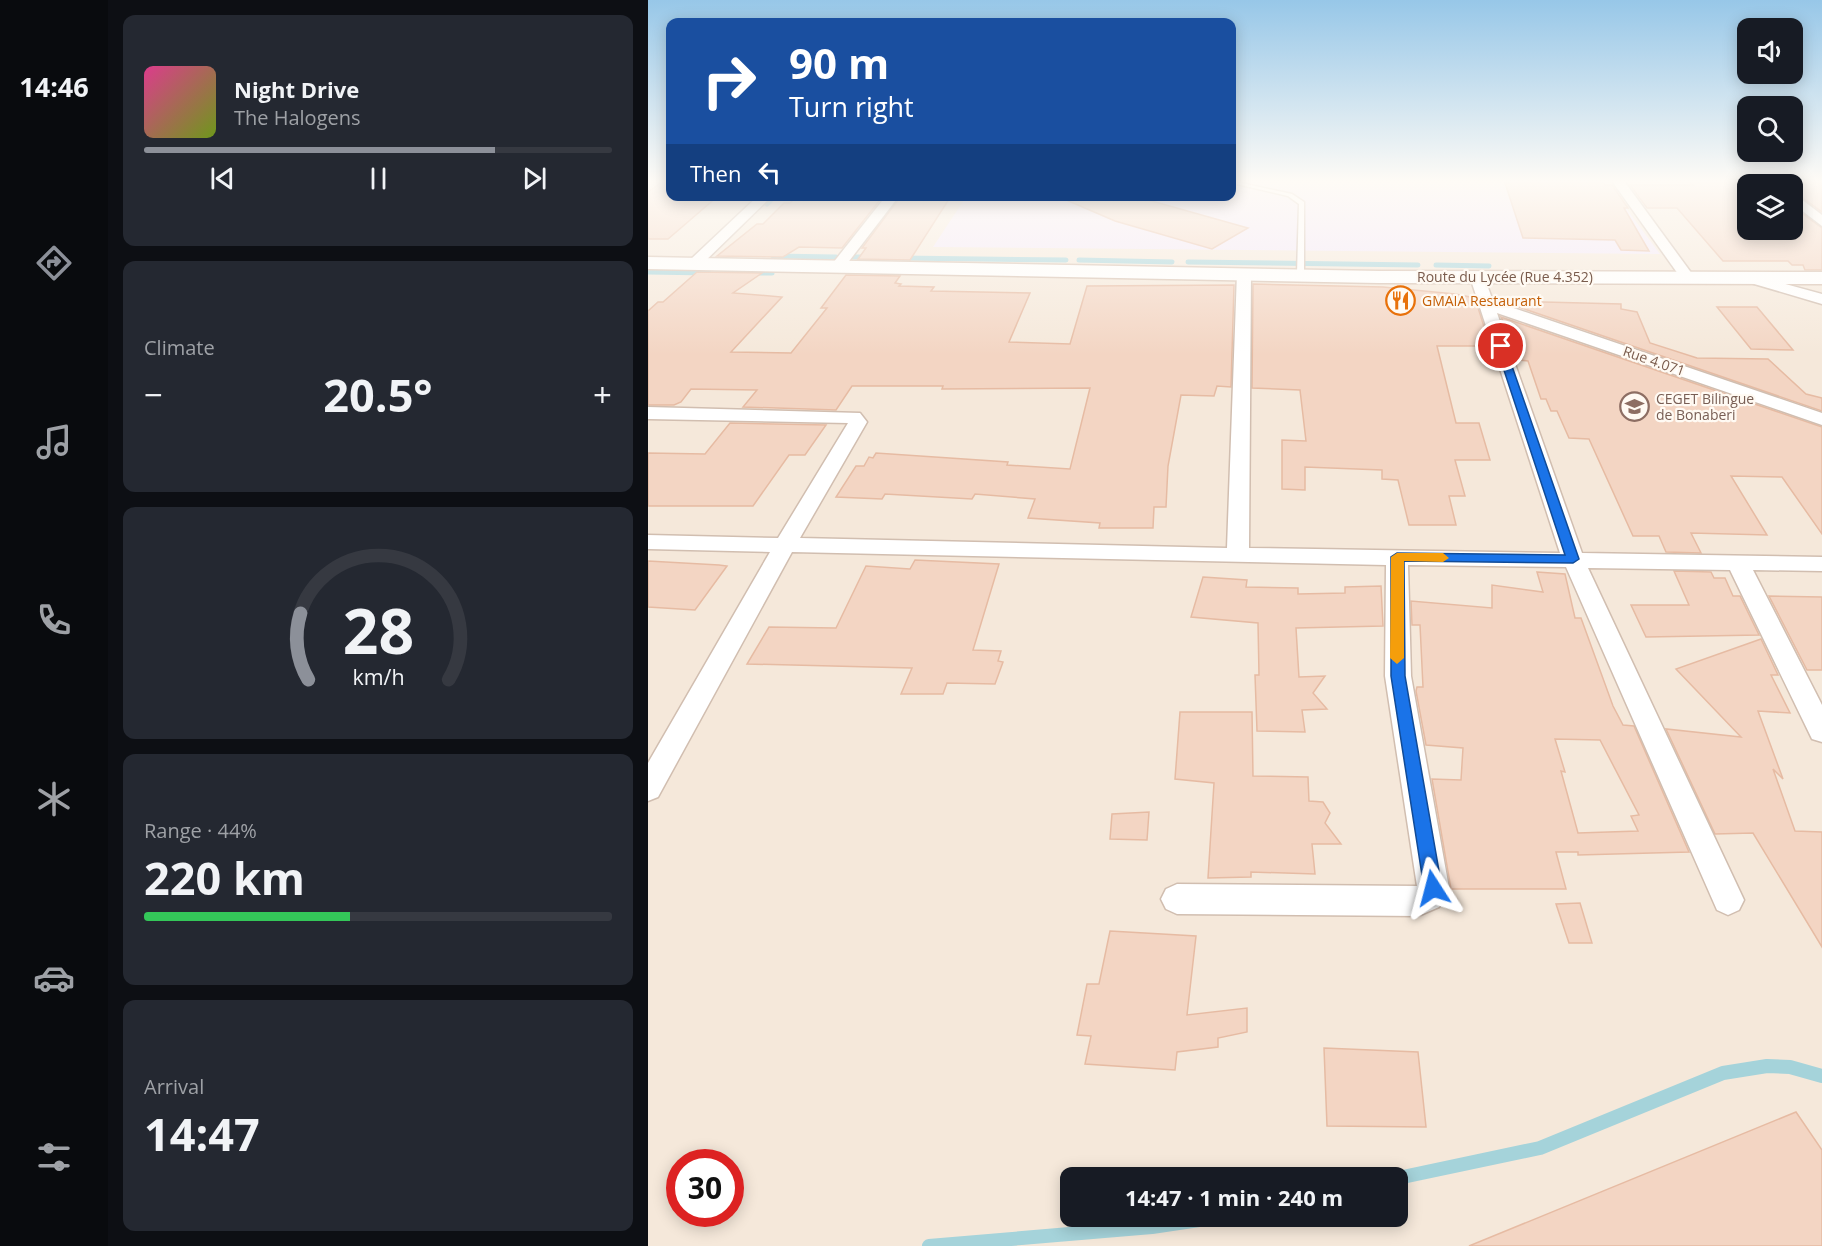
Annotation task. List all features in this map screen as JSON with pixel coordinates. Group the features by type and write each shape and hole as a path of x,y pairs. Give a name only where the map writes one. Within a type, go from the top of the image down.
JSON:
{"main road":[{"name":"Route du Lycée (Rue 4.352)","path":"648,263 1477,277 1822,278"}],"street":[{"path":"695,263 720,239"},
{"path":"838,266 859,239"},
{"path":"1660,239 1688,278"},
{"path":"1238,555 1244,273"},
{"path":"1477,277 1573,559 1728,900"},
{"path":"1749,278 1822,299"},
{"name":"Rue 4.071","path":"1486,304 1822,419"},
{"path":"648,413 856,418 858,422 786,543 648,789"},
{"path":"648,542 786,543 1238,555 1822,564"},
{"path":"1177,898 1414,902 1430,896 1433,888 1398,676 1397,557"},
{"path":"1738,563 1822,731"}],"lane":[{"path":"1301,239 1301,274"}],"shaded area":[{"path":"648,239 1822,239 1822,1246 648,1246"},
{"path":"938,239 1649,239 1660,254 933,247"}],"building":[{"path":"738,239 849,239 842,248 799,247 783,257 717,256"},
{"path":"869,239 923,239 910,260 858,259 866,248 862,248"},
{"path":"1178,239 1229,239 1212,249"},
{"path":"1576,239 1642,239 1649,251 1621,250 1615,240"},
{"path":"1704,239 1822,239 1822,270 1805,270 1803,265 1792,265 1788,261 1723,261"},
{"path":"697,272 762,273 733,293 782,297 731,352 791,353 827,308 821,308 846,275 900,276 895,283 901,284 899,286 934,287 931,291 1030,293 1009,342 1070,344 1087,286 1234,285 1231,387 1217,386 1214,396 1181,395 1168,466 1166,507 1154,507 1153,528 1099,528 1100,523 1028,518 1035,499 975,494 972,499 885,494 882,499 836,497 856,466 864,466 869,457 873,458 876,453 1008,462 1007,465 1070,469 1090,388 942,389 943,386 852,386 836,410 743,407 757,390 691,389 681,402 674,405 648,405 648,311 658,302 663,302"},
{"path":"1253,284 1383,287 1475,298 1490,346 1437,346 1456,423 1479,423 1490,460 1455,460 1465,496 1449,496 1456,525 1409,525 1398,480 1382,479 1382,470 1305,467 1305,490 1282,489 1282,440 1306,441 1300,390 1252,388"},
{"path":"1501,301 1621,304 1621,309 1637,312 1650,343 1697,358 1768,359 1806,394 1822,398 1822,411"},
{"path":"1717,307 1757,307 1793,350 1751,349"},
{"path":"1501,317 1822,427 1822,534 1782,477 1731,476 1767,535 1691,533 1701,553 1666,552 1659,536 1633,536 1589,439 1569,438 1557,411 1551,411 1546,399 1541,399 1528,361 1519,360"},
{"path":"730,423 826,425 805,455 789,455 753,506 648,506 648,453 705,454"},
{"path":"915,560 999,564 973,650 1001,651 998,661 1003,662 995,684 947,683 943,694 901,694 912,668 747,664 769,627 836,628 866,566 910,569"},
{"path":"648,561 727,566 695,610 648,607"},
{"path":"1674,571 1711,572 1714,578 1725,578 1733,596 1740,596 1759,635 1646,637 1631,605 1689,605"},
{"path":"1537,572 1565,574 1575,618 1581,618 1613,706 1623,725 1634,726 1689,852 1578,855 1578,852 1556,852 1566,889 1451,889 1432,779 1461,780 1463,748 1426,745 1416,691 1417,687 1423,687 1420,625 1412,625 1411,601 1492,608 1492,585 1543,592","holes":["1555,739 1600,740 1639,815 1631,816 1638,831 1578,833 1561,771 1565,772"]},
{"path":"1203,577 1247,580 1246,587 1298,588 1298,594 1345,593 1345,587 1381,586 1383,626 1296,628 1299,677 1325,676 1313,693 1327,709 1302,710 1305,732 1257,731 1255,675 1259,675 1258,623 1191,617"},
{"path":"1769,596 1822,597 1822,670 1807,670"},
{"path":"1761,639 1778,675 1771,675 1790,713 1758,711 1783,779 1773,769 1795,831 1822,832 1822,947 1753,833 1715,834 1666,729 1741,737 1676,669"},
{"path":"1180,712 1252,712 1253,776 1308,777 1309,801 1323,802 1330,813 1325,823 1341,844 1312,844 1315,874 1251,872 1251,877 1208,878 1214,783 1175,779"},
{"path":"1149,812 1147,840 1110,839 1112,814"},
{"path":"1580,903 1592,943 1569,943 1556,904"},
{"path":"1110,931 1196,936 1187,1015 1247,1008 1247,1032 1218,1038 1218,1047 1177,1052 1175,1070 1085,1064 1091,1036 1077,1035 1087,984 1099,984"},
{"path":"1324,1048 1418,1052 1426,1127 1327,1126"},
{"path":"1796,1112 1822,1150 1822,1246 1469,1246"}],"waterway":[{"path":"773,256 836,257"},
{"path":"853,257 871,257"},
{"path":"901,258 1066,260"},
{"path":"1079,260 1172,262"},
{"path":"1188,262 1418,265"},
{"path":"1436,265 1489,266"},
{"path":"648,272 709,273"},
{"path":"749,273 772,273"},
{"path":"1408,1176 1540,1148 1723,1073 1767,1066 1790,1067 1822,1076"},
{"path":"929,1246 1152,1227"}],"slow traffic":[{"path":"1397,658 1397,557 1443,558"}],"place":[{"name":"GMAIA Restaurant","path":"1401,301"},
{"name":"CEGET Bilingue de Bonaberi","path":"1635,407"}],"route":[{"path":"1433,888 1398,676 1397,557 1573,559 1501,346"}]}
